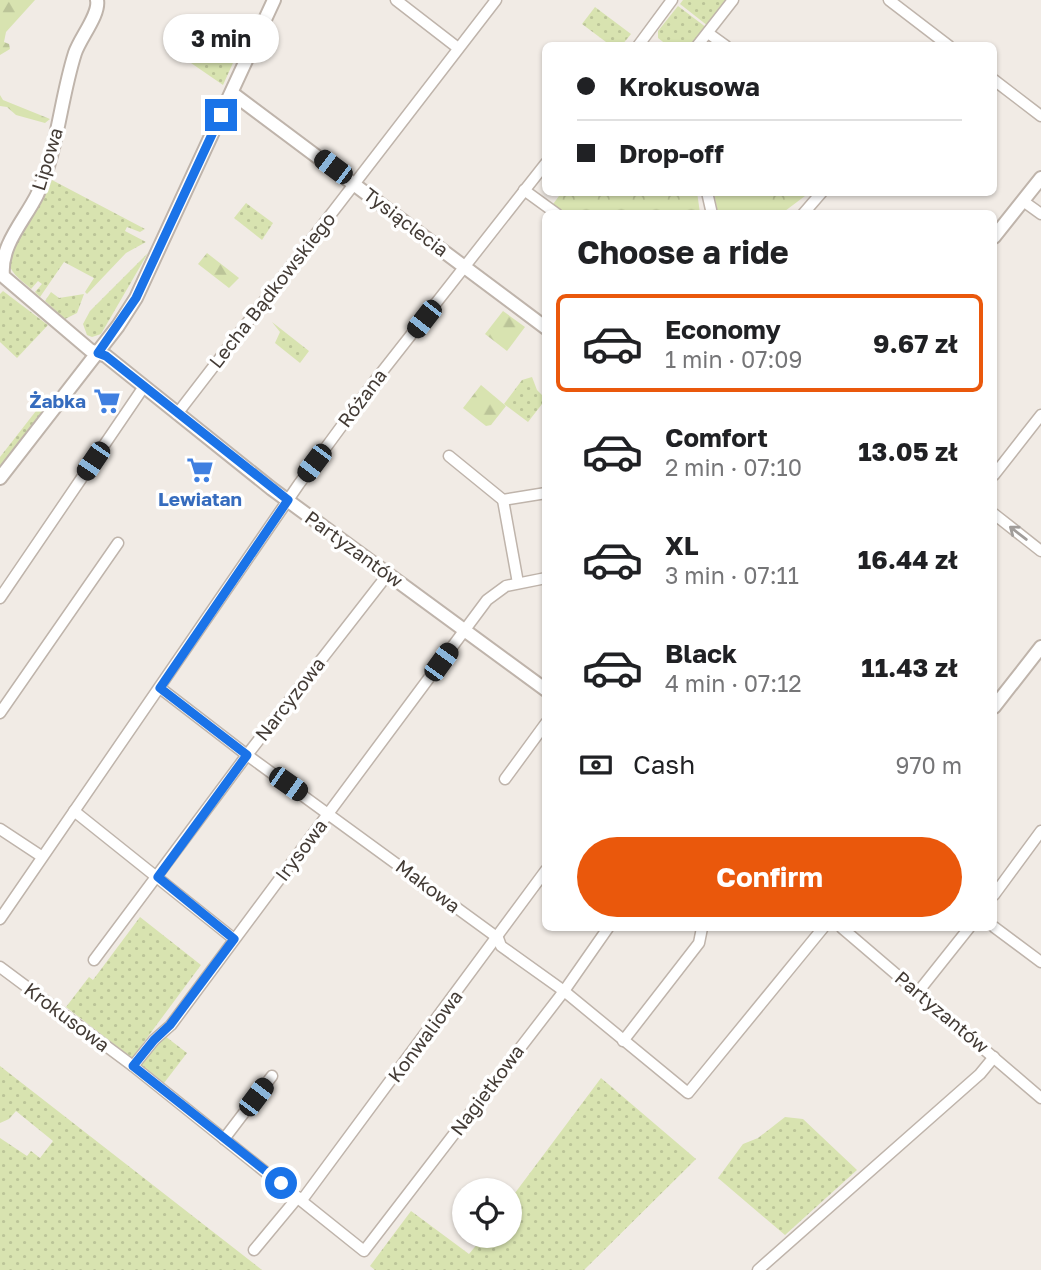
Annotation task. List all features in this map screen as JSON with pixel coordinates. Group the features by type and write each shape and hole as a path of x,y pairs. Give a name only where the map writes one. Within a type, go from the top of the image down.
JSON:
{"street":[{"name":"Lipowa","path":"98,353 71,335 14,286 4,276 0,259 6,241 28,212 44,179 75,52 99,0"},
{"path":"0,478 98,353 136,298 274,0"},
{"path":"396,0 458,48"},
{"name":"Lecha Bądkowskiego","path":"177,414 496,0"},
{"path":"641,41 671,0"},
{"path":"700,42 733,0"},
{"path":"889,0 936,42"},
{"path":"708,33 720,42"},
{"path":"997,82 1041,116"},
{"name":"Tysiąclecia","path":"232,93 542,325"},
{"name":"Różana","path":"0,919 40,856 160,688 288,500 374,382 542,168"},
{"path":"997,233 1041,178"},
{"path":"524,190 552,210"},
{"path":"806,210 819,196"},
{"path":"1023,201 1041,214"},
{"name":"Partyzantów","path":"98,353 288,500 542,687"},
{"path":"0,598 144,387"},
{"path":"997,471 1041,415"},
{"path":"449,456 503,500 518,583 542,580"},
{"path":"503,500 542,493"},
{"path":"997,516 1041,551"},
{"path":"0,713 118,543"},
{"name":"Narcyzowa","path":"94,960 247,755 388,574"},
{"name":"Irysowa","path":"133,1066 170,1025 464,630 493,594 518,583"},
{"path":"997,703 1041,647"},
{"name":"Makowa","path":"160,688 247,755 329,812 498,938 501,946 564,991 688,1093 821,931"},
{"path":"505,779 542,728"},
{"path":"74,811 234,939"},
{"path":"0,829 40,856"},
{"path":"997,891 1040,836"},
{"name":"Konwaliowa","path":"254,1250 300,1198 498,938 542,876"},
{"path":"997,929 1041,962"},
{"name":"Nagietkowa","path":"364,1251 564,991 606,931"},
{"path":"623,1041 699,943 701,931"},
{"name":"Partyzantów","path":"846,931 1041,1098"},
{"path":"918,992 967,931"},
{"name":"Krokusowa","path":"0,967 133,1066 364,1251"},
{"path":"758,1270 980,1074 994,1057"},
{"path":"224,1139 272,1076"}],"green space":[{"path":"0,0 35,0 6,32 4,42 9,44 10,49 0,55"},
{"path":"683,0 728,0 708,26 680,4"},
{"path":"678,6 707,28 695,42 663,42 658,38 658,31"},
{"path":"595,7 631,34 624,42 606,42 582,24"},
{"path":"192,27 234,57 237,54 223,85 175,52"},
{"path":"0,95 3,100 50,119 45,123 16,115 7,107 0,106"},
{"path":"52,180 145,229 140,232 127,227 125,231 146,242 126,253 87,294 85,292 94,278 64,262 40,297 35,292 42,284 38,281 31,289 15,275 9,264 14,249"},
{"path":"559,196 698,196 700,210 556,210 551,207"},
{"path":"715,196 805,196 786,210 717,210"},
{"path":"718,196 765,196 768,210 720,210"},
{"path":"246,203 273,223 262,240 234,218"},
{"path":"148,253 101,334 92,337 87,335 83,324 90,311"},
{"path":"207,253 239,278 229,288 198,264"},
{"path":"3,291 48,325 17,358 0,342 0,294"},
{"path":"51,292 59,298 84,294 77,313 65,319 45,301"},
{"path":"503,311 525,327 507,351 485,334"},
{"path":"272,322 309,351 300,363 275,343 280,332"},
{"path":"532,377 542,395 542,404 528,422 504,404 522,380"},
{"path":"481,385 506,406 491,425 486,426 463,408"},
{"path":"43,402 47,405 0,466 0,457"},
{"path":"140,917 201,965 132,1058 66,1007 89,977 93,980"},
{"path":"165,1036 187,1053 164,1083 141,1065"},
{"path":"0,1066 262,1270 0,1270 0,1138 27,1156 31,1151 40,1158 53,1141 16,1111 9,1119 0,1123"},
{"path":"601,1078 696,1159 584,1270 375,1270 370,1266 411,1211 452,1241 452,1248 461,1248 469,1254 474,1248 522,1248 522,1184"},
{"path":"785,1117 803,1119 857,1170 785,1235 718,1178 743,1144 758,1138"}],"place":[{"name":"Żabka","path":"107,401"},
{"name":"Lewiatan","path":"200,470"}],"route":[{"path":"221,115 136,298 98,353 106,356 288,500 160,688 247,755 158,877 234,939 170,1025 133,1066 281,1183"}]}
